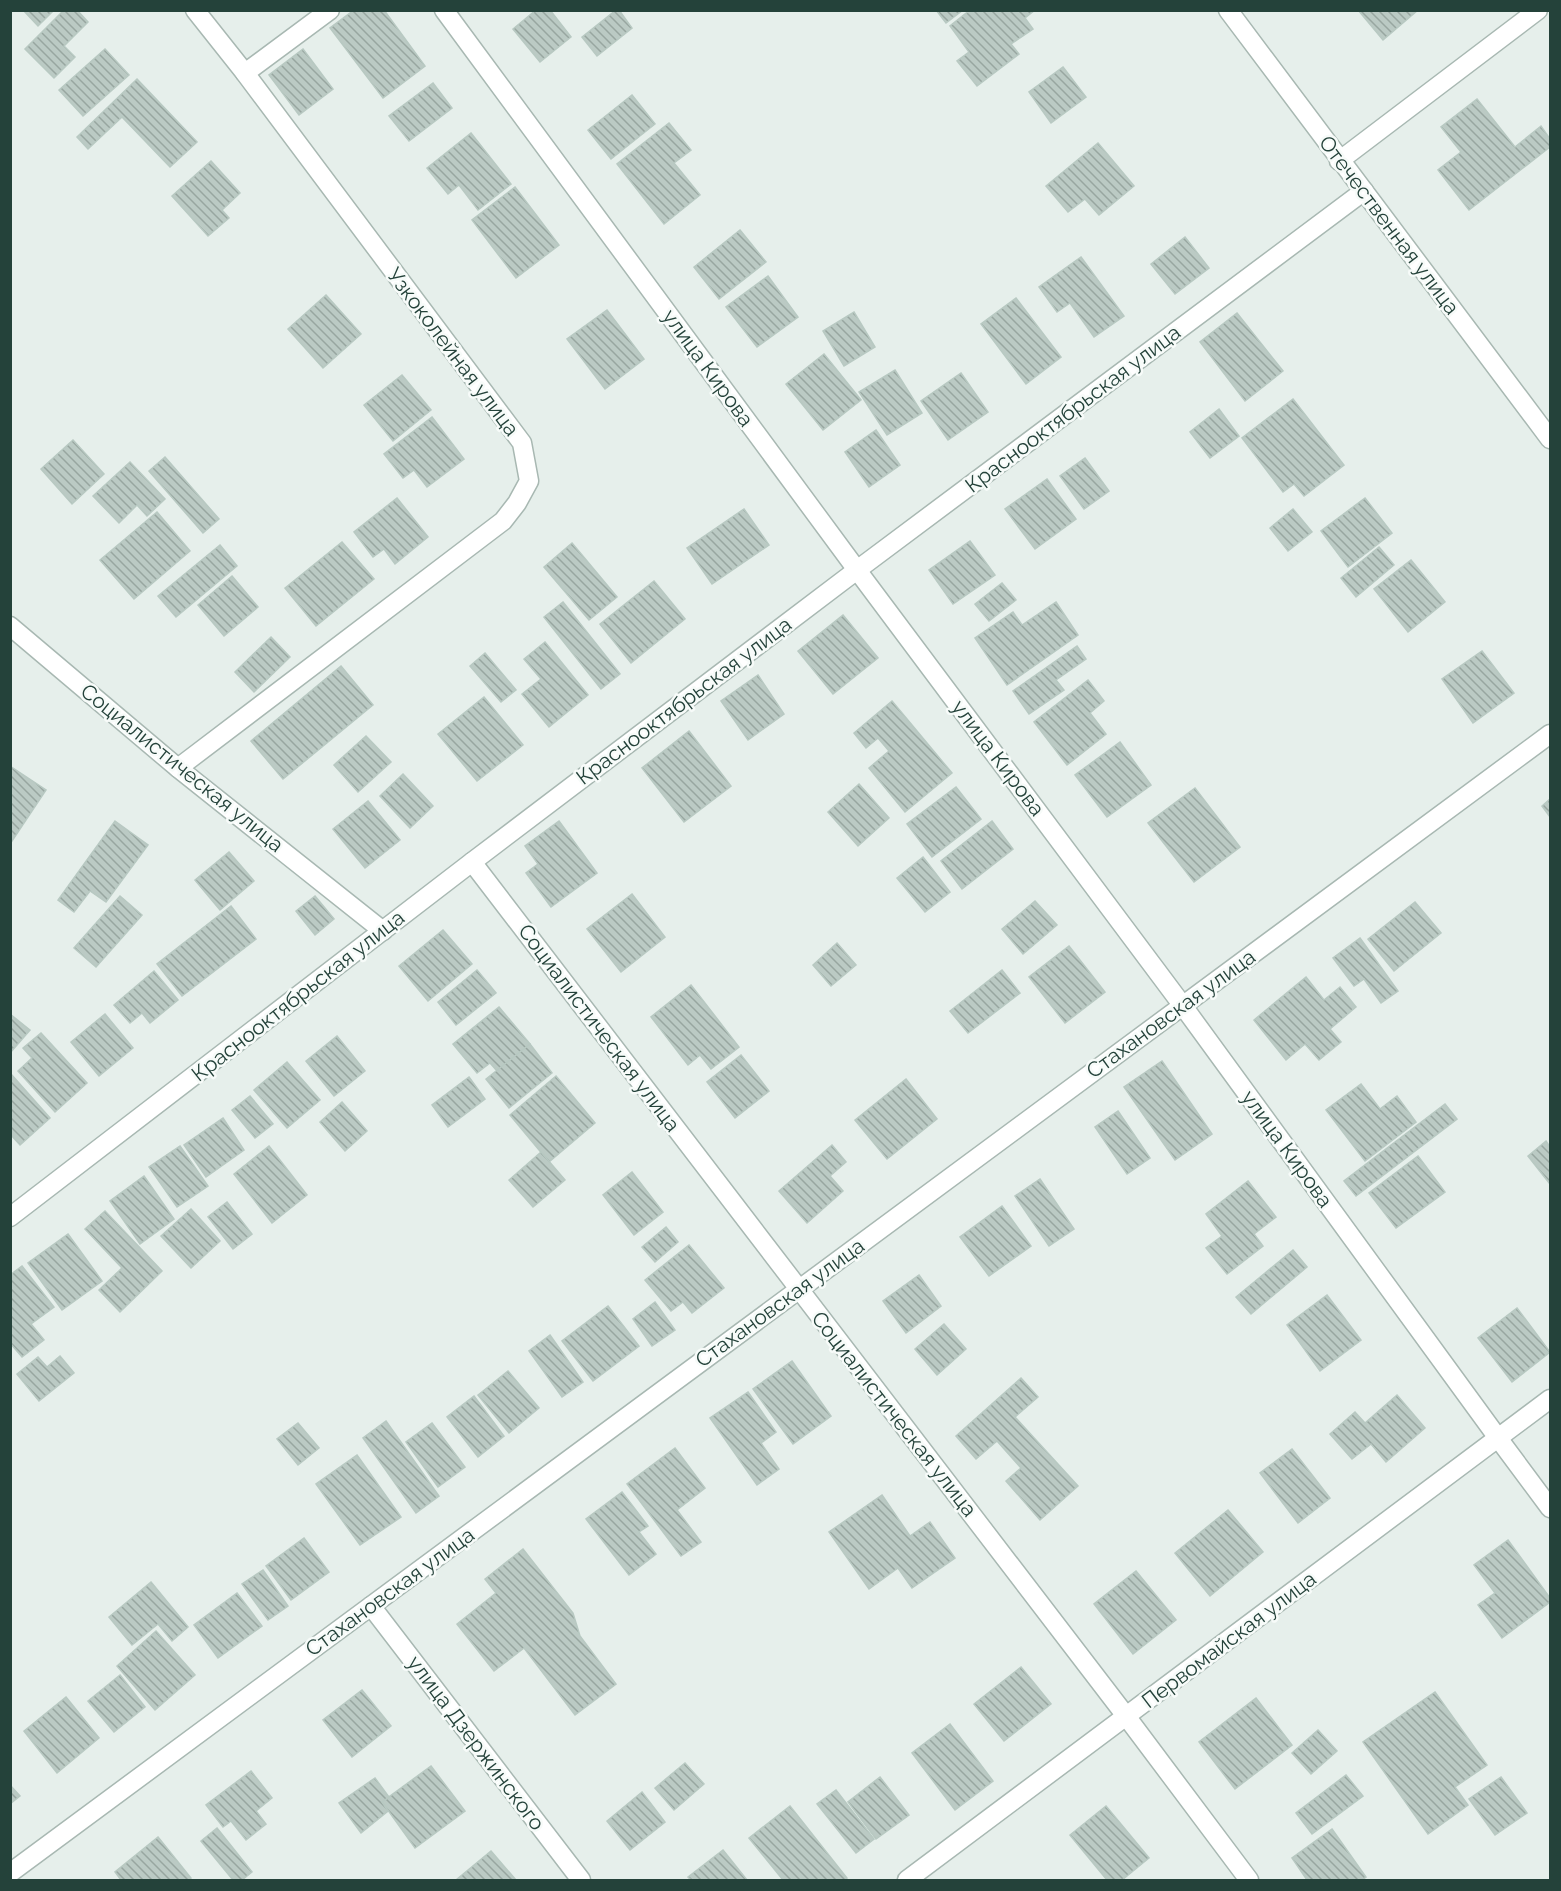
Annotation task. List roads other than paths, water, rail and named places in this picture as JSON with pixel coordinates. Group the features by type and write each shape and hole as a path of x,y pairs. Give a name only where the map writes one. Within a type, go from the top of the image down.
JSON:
{"street":[{"name":"Узкоколейная улица","path":"178,768 503,520 517,503 529,481 522,444 245,73 195,10"},
{"path":"245,73 330,10"},
{"name":"улица Кирова","path":"444,10 857,570 1183,1006 1551,1508"},
{"name":"Отечественная улица","path":"1228,10 1339,161 1551,439"},
{"path":"1339,161 1538,10"},
{"name":"Краснооктябрьская улица","path":"10,1217 857,570 1364,191"},
{"name":"Социалистическая улица","path":"10,626 178,768 383,931"},
{"name":"Стахановская улица","path":"10,1873 1551,734"},
{"name":"Социалистическая улица","path":"472,862 1126,1716 1249,1881"},
{"name":"Первомайская улица","path":"907,1881 1551,1399"},
{"name":"улица Дзержинского","path":"371,1606 581,1881"}]}
